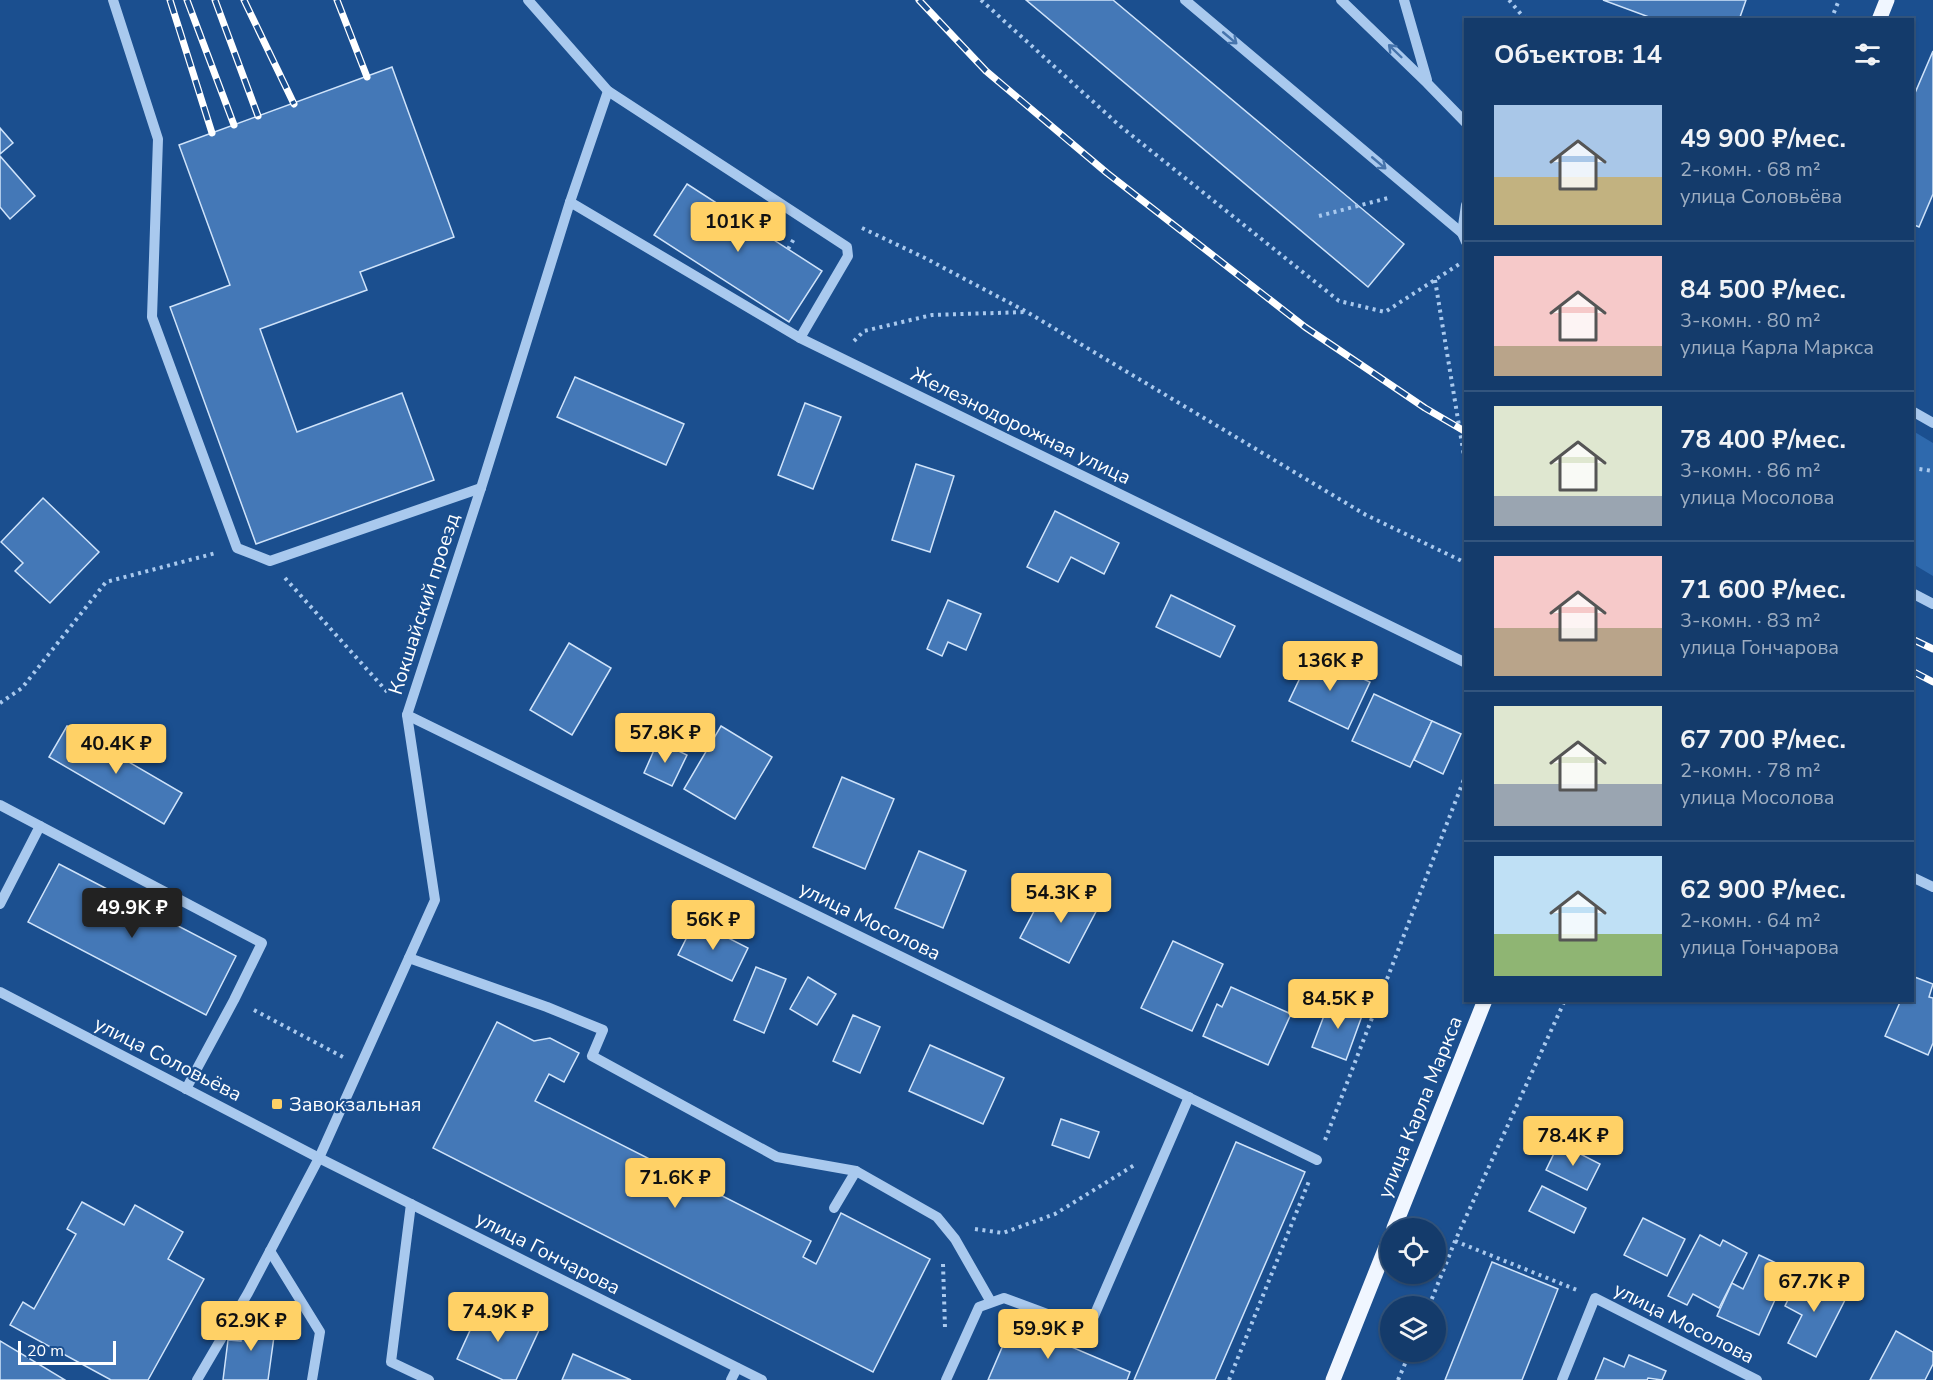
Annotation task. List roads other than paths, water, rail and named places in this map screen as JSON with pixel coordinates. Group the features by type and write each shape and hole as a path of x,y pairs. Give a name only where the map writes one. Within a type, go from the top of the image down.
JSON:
{"main road":[{"path":"1880,18 1887,0"},
{"name":"улица Карла Маркса","path":"1398,1218 1484,1002"},
{"path":"1333,1380 1380,1262"}],"street":[{"path":"113,0 158,139 152,317 237,548 270,561 481,488"},
{"path":"528,0 609,91 847,247 848,256 800,338"},
{"path":"1185,0 1464,237"},
{"path":"1341,0 1427,82 1464,121"},
{"path":"1404,0 1427,82"},
{"name":"Кокшайский проезд","path":"197,1380 248,1293 319,1158 435,900 407,715 570,202 609,91"},
{"name":"Железнодорожная улица","path":"570,202 800,338 1464,662"},
{"path":"1914,412 1933,423"},
{"path":"1914,594 1933,604"},
{"name":"улица Мосолова","path":"407,715 1317,1160"},
{"path":"0,806 262,943 186,1089"},
{"path":"0,904 40,826"},
{"path":"1914,878 1933,887"},
{"path":"409,958 547,1007 603,1030 592,1056 777,1157 856,1171 937,1217 956,1239 992,1302"},
{"name":"улица Соловьёва","path":"0,992 319,1158"},
{"path":"946,1380 979,1307 1004,1298 1074,1324 1094,1316 1189,1097"},
{"name":"улица Гончарова","path":"319,1158 762,1380"},
{"path":"834,1208 856,1171"},
{"path":"411,1204 391,1362 429,1380"},
{"path":"270,1251 320,1332 312,1380"},
{"name":"улица Мосолова","path":"1562,1380 1595,1298 1757,1380"},
{"path":"732,1380 737,1368"}],"railway":[{"path":"170,0 212,133"},
{"path":"187,0 234,125"},
{"path":"215,0 258,116"},
{"path":"244,0 294,104"},
{"path":"337,0 367,77"},
{"path":"919,0 986,71 1107,173 1305,327 1425,408 1464,431"},
{"path":"1914,640 1933,649"},
{"path":"1914,672 1933,682"}],"place":[{"name":"Завокзальная","path":"277,1104"}]}
